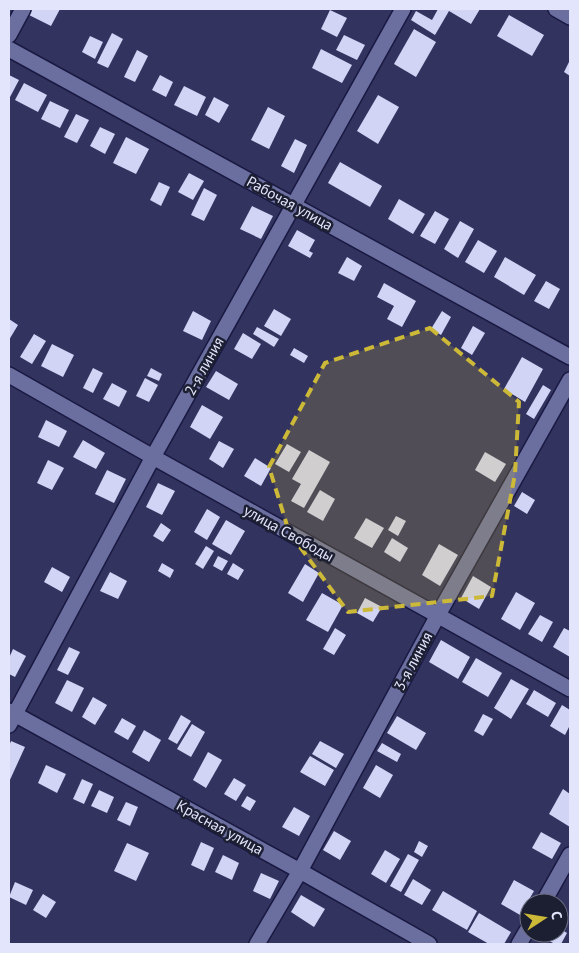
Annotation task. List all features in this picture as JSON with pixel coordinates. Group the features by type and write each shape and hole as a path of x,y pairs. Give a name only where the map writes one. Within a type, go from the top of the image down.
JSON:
{"street":[{"path":"9,35 23,9"},
{"name":"2-я линия","path":"11,716 293,204 403,9"},
{"path":"556,9 570,17"},
{"name":"Рабочая улица","path":"9,49 570,357"},
{"name":"улица Свободы","path":"9,375 570,689"},
{"name":"3-я линия","path":"257,944 300,871 438,614 570,380"},
{"name":"Красная улица","path":"11,716 300,871 429,944"},
{"path":"549,893 570,855"}],"highlighted area":[{"path":"430,328 519,402 515,474 492,596 348,612 289,532 269,467 325,363"}],"building":[{"path":"30,9 60,9 51,26 27,14"},
{"path":"438,9 480,9 471,24 449,11 435,35 411,20 416,11 432,20"},
{"path":"330,10 347,18 337,37 321,29"},
{"path":"509,15 544,35 532,56 497,36"},
{"path":"414,29 436,42 416,77 394,64"},
{"path":"112,33 123,39 108,68 97,63"},
{"path":"344,35 365,45 357,60 336,50"},
{"path":"90,36 103,42 95,59 82,52"},
{"path":"321,49 352,65 342,83 312,68"},
{"path":"137,50 148,56 135,82 124,77"},
{"path":"570,60 570,76 564,72"},
{"path":"9,75 19,80 9,99"},
{"path":"160,75 173,82 166,97 152,90"},
{"path":"24,83 47,95 38,112 15,100"},
{"path":"184,86 206,97 197,116 174,105"},
{"path":"378,95 399,107 378,144 357,131"},
{"path":"214,97 229,105 219,123 205,115"},
{"path":"50,101 69,110 60,128 41,119"},
{"path":"268,107 285,116 269,149 251,140"},
{"path":"76,114 89,120 77,143 64,137"},
{"path":"100,127 115,134 105,154 90,146"},
{"path":"126,137 149,149 136,174 113,163"},
{"path":"295,139 307,145 294,173 281,166"},
{"path":"340,162 382,186 370,207 328,183"},
{"path":"189,173 204,181 193,200 178,192"},
{"path":"159,182 170,187 161,206 150,200"},
{"path":"204,188 217,195 204,221 191,215"},
{"path":"399,199 425,214 413,234 388,219"},
{"path":"252,206 273,216 261,239 240,229"},
{"path":"435,211 449,219 435,244 420,236"},
{"path":"460,221 474,229 458,258 444,249"},
{"path":"297,230 315,240 309,251 313,253 310,258 288,246"},
{"path":"478,240 497,251 484,273 465,262"},
{"path":"347,257 362,266 354,281 338,273"},
{"path":"505,257 536,275 524,295 494,277"},
{"path":"546,281 560,289 549,309 534,301"},
{"path":"384,283 416,301 402,327 387,319 394,306 377,297"},
{"path":"274,309 291,319 281,336 264,326"},
{"path":"193,311 211,321 202,340 183,331"},
{"path":"442,311 451,317 441,335 431,329"},
{"path":"9,319 18,325 9,340"},
{"path":"473,326 485,333 472,355 461,348"},
{"path":"257,327 279,339 274,347 253,334"},
{"path":"243,333 261,344 252,359 234,349"},
{"path":"34,334 46,341 32,364 20,357"},
{"path":"52,344 74,355 63,377 41,366"},
{"path":"294,348 308,356 304,363 290,355"},
{"path":"522,357 543,369 525,402 504,389"},
{"path":"93,368 103,373 93,393 83,388"},
{"path":"151,368 162,374 159,381 147,376"},
{"path":"216,371 238,384 229,400 206,387"},
{"path":"145,378 158,385 149,402 136,396"},
{"path":"112,383 127,391 119,407 103,399"},
{"path":"543,385 551,390 534,419 526,414"},
{"path":"202,405 223,417 210,439 190,427"},
{"path":"46,420 67,431 59,447 38,437"},
{"path":"83,440 105,453 96,469 73,457"},
{"path":"219,441 234,449 223,468 209,459"},
{"path":"287,444 301,452 289,472 275,464"},
{"path":"309,450 330,462 304,508 291,501 301,484 292,479"},
{"path":"485,452 506,464 495,482 475,470"},
{"path":"255,458 271,468 261,486 244,476"},
{"path":"48,460 64,468 52,490 37,483"},
{"path":"107,470 126,479 114,503 95,494"},
{"path":"158,483 175,491 162,515 146,507"},
{"path":"320,490 335,499 323,521 307,512"},
{"path":"522,492 535,500 527,514 514,506"},
{"path":"207,509 220,517 207,540 194,532"},
{"path":"396,516 406,521 398,536 388,530"},
{"path":"366,518 384,528 372,548 354,538"},
{"path":"226,520 245,531 231,555 212,544"},
{"path":"161,523 171,530 163,542 153,536"},
{"path":"392,538 408,548 400,562 384,552"},
{"path":"439,544 458,555 440,586 422,575"},
{"path":"206,546 214,551 203,569 195,564"},
{"path":"218,556 228,561 222,571 213,566"},
{"path":"162,563 174,570 170,578 158,571"},
{"path":"233,563 244,570 238,580 227,574"},
{"path":"305,564 319,573 303,602 288,593"},
{"path":"52,567 70,577 62,592 44,582"},
{"path":"110,572 127,581 118,599 100,591"},
{"path":"473,576 491,587 479,609 461,598"},
{"path":"516,592 535,603 520,630 501,619"},
{"path":"322,593 343,605 328,632 306,620"},
{"path":"365,598 382,607 373,622 357,613"},
{"path":"540,615 553,622 542,642 528,634"},
{"path":"335,628 346,635 334,655 323,649"},
{"path":"564,628 570,631 570,657 553,647"},
{"path":"441,640 470,657 458,679 429,662"},
{"path":"69,647 80,652 68,675 57,670"},
{"path":"13,649 26,656 15,677 9,674 9,658"},
{"path":"476,658 502,673 488,697 462,682"},
{"path":"511,679 529,689 511,719 494,708"},
{"path":"67,680 84,688 72,712 55,703"},
{"path":"534,690 556,703 548,717 526,704"},
{"path":"93,697 107,705 95,725 82,717"},
{"path":"562,705 570,710 570,725 565,735 550,726"},
{"path":"483,714 493,719 483,736 474,731"},
{"path":"181,715 191,721 177,744 168,739"},
{"path":"397,716 426,733 416,750 387,733"},
{"path":"122,718 136,726 128,740 114,732"},
{"path":"192,724 205,732 191,757 177,749"},
{"path":"144,730 161,740 149,762 132,752"},
{"path":"11,741 25,747 9,782 9,746"},
{"path":"320,741 344,754 336,768 312,754"},
{"path":"382,743 401,754 397,762 377,751"},
{"path":"208,752 222,760 206,788 193,780"},
{"path":"310,756 334,770 325,786 300,772"},
{"path":"46,765 66,774 57,793 38,783"},
{"path":"376,765 393,775 380,798 363,788"},
{"path":"234,778 246,785 236,801 224,794"},
{"path":"82,779 93,784 84,804 73,799"},
{"path":"563,789 570,794 570,827 549,814"},
{"path":"99,790 114,797 107,813 91,806"},
{"path":"247,796 256,801 250,811 241,806"},
{"path":"126,802 138,807 130,826 117,820"},
{"path":"294,807 310,816 299,836 282,827"},
{"path":"334,831 351,841 340,860 323,850"},
{"path":"541,832 561,843 552,859 532,848"},
{"path":"419,841 428,846 422,857 414,852"},
{"path":"201,842 214,848 204,871 191,865"},
{"path":"127,843 149,853 136,881 114,871"},
{"path":"385,850 400,859 386,883 371,874"},
{"path":"408,854 419,860 401,892 390,886"},
{"path":"223,855 239,863 232,880 215,872"},
{"path":"261,873 279,881 270,899 253,891"},
{"path":"413,879 431,890 422,905 404,895"},
{"path":"514,880 534,891 533,893 519,893 519,914 501,904"},
{"path":"15,882 33,890 26,905 9,897"},
{"path":"443,891 477,911 467,930 432,910"},
{"path":"43,894 56,902 46,918 33,910"},
{"path":"301,895 325,909 314,927 291,912"},
{"path":"479,913 511,932 504,944 489,944 468,932"}]}
